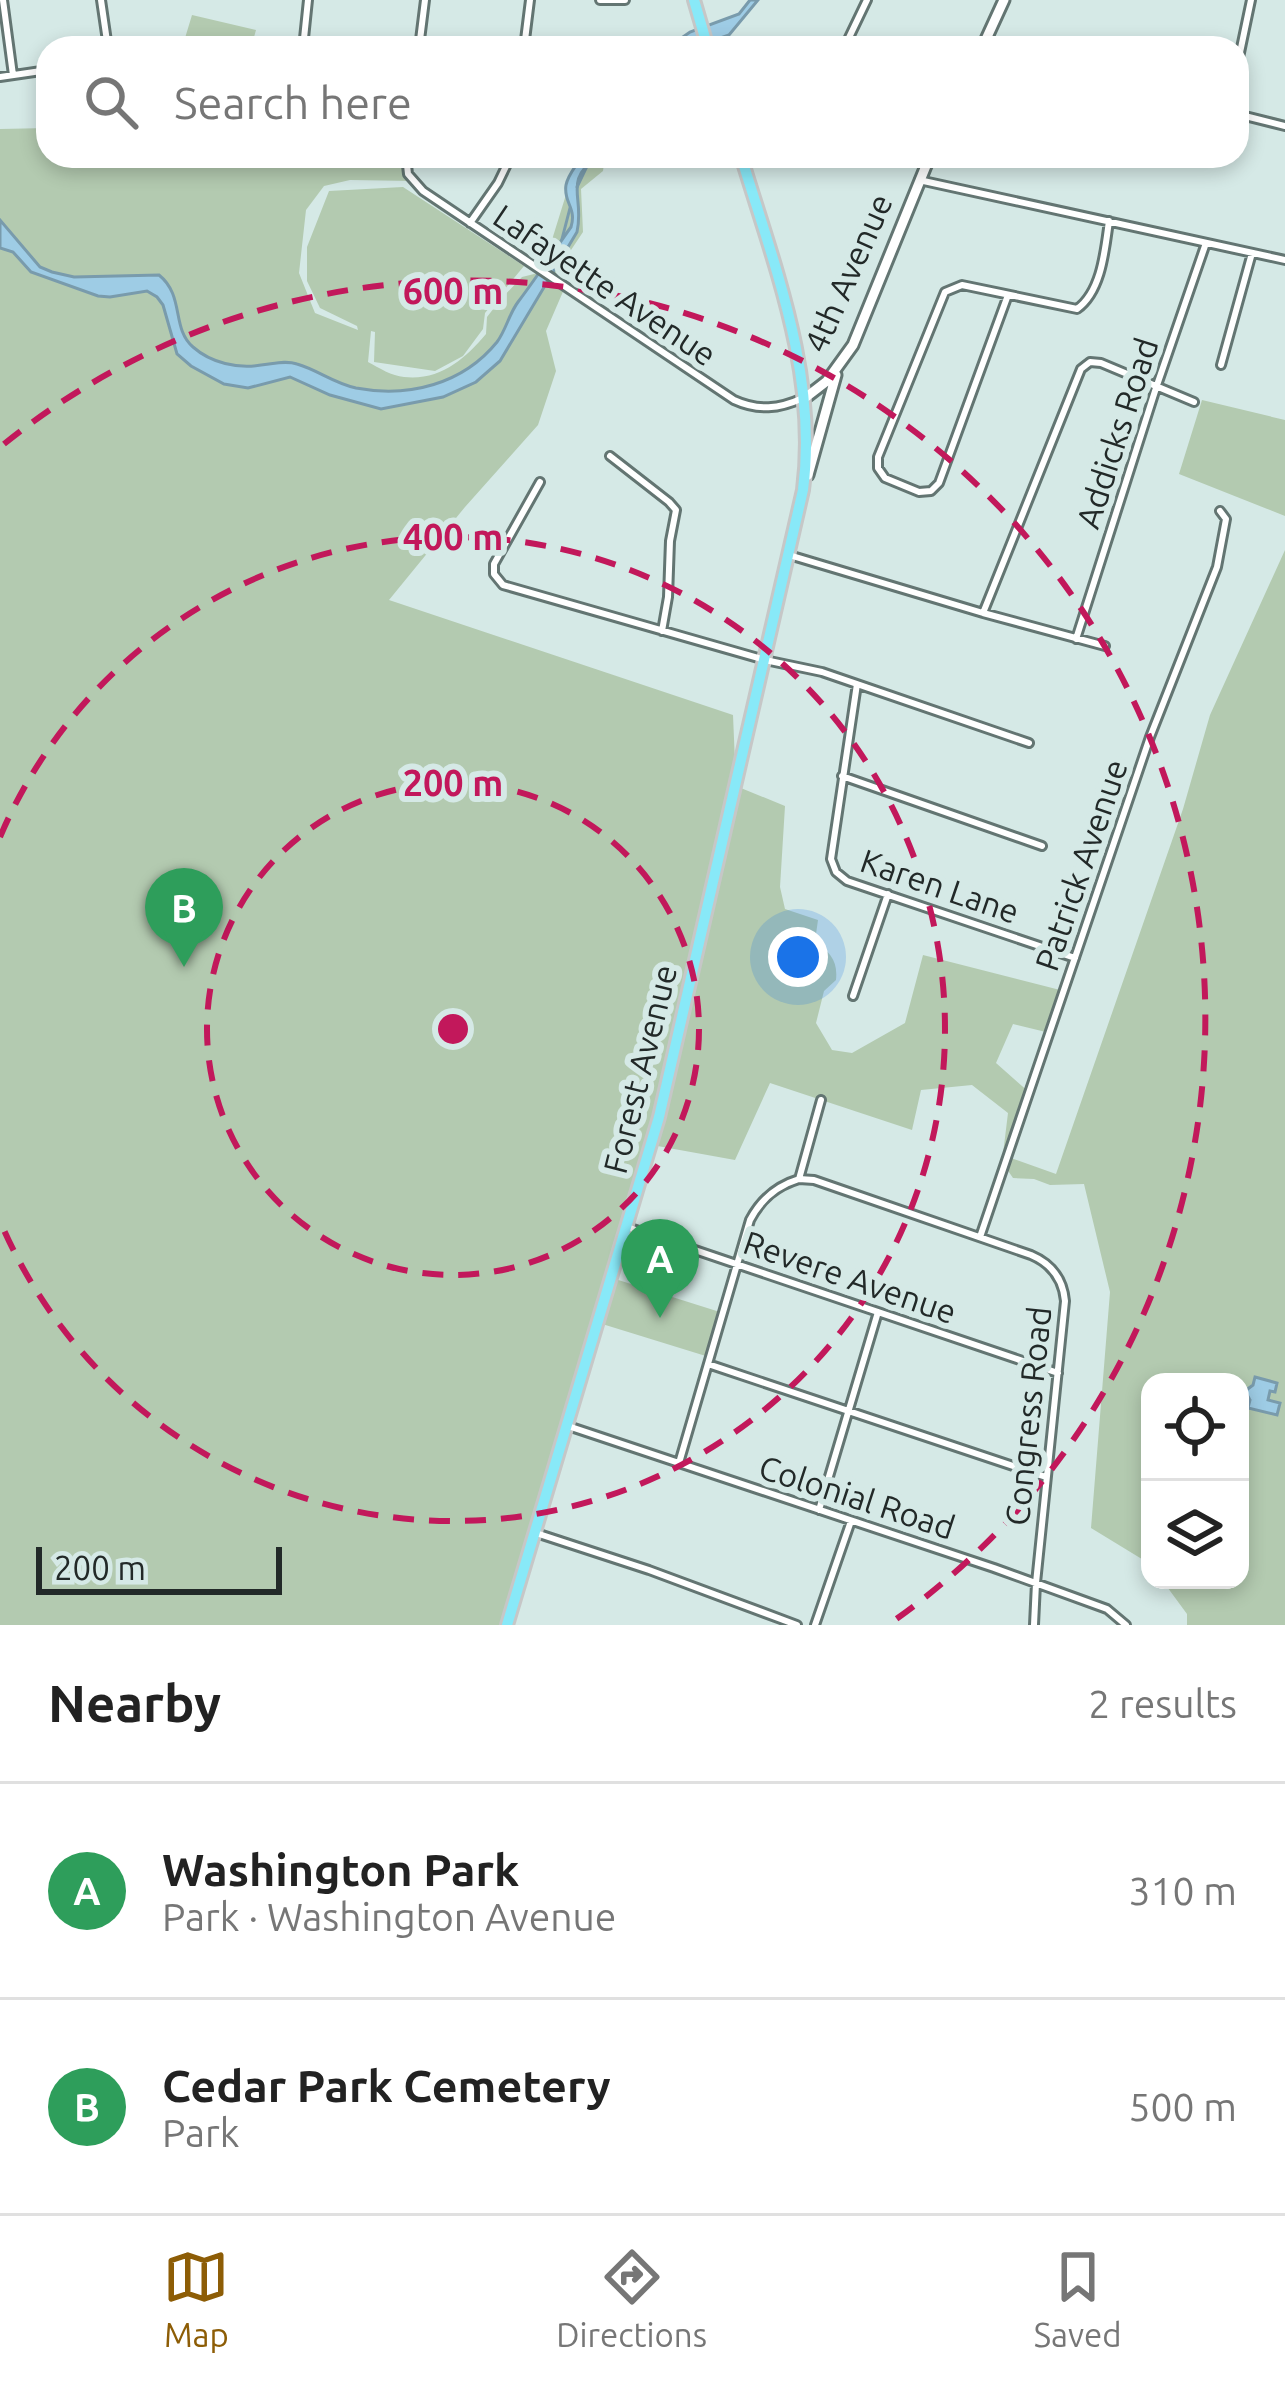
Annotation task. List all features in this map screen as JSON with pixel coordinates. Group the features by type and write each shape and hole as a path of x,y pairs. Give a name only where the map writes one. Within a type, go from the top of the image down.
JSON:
{"main road":[{"path":"694,0 704,36"},
{"path":"988,36 1004,0"},
{"path":"746,168 789,316 805,398"},
{"name":"4th Avenue","path":"765,660 803,490 805,398 837,370 853,345 924,168"},
{"path":"803,490 837,370"},
{"name":"Forest Avenue","path":"507,1625 659,1117 765,660"}],"street":[{"path":"3,0 13,75"},
{"path":"100,0 105,36"},
{"path":"304,36 308,0"},
{"path":"420,36 424,0"},
{"path":"526,36 530,0"},
{"path":"600,0 625,0"},
{"path":"850,36 867,0"},
{"path":"1243,36 1251,0"},
{"path":"0,77 36,72"},
{"path":"1249,117 1285,126"},
{"name":"Lafayette Avenue","path":"407,168 419,188 734,400 771,408 805,398"},
{"path":"470,223 506,168"},
{"path":"919,180 1285,260"},
{"path":"1008,295 939,483 919,492 885,478 878,457 945,292 962,285 1008,295 1072,309 1082,306 1099,272 1109,221"},
{"name":"Addicks Road","path":"1076,639 1206,243"},
{"path":"1221,365 1252,253"},
{"path":"983,614 1081,369 1090,362 1101,363 1194,402"},
{"path":"610,456 676,510 662,631"},
{"path":"540,482 494,564 495,577 502,585 821,672 1029,743"},
{"name":"Patrick Avenue","path":"980,1238 1150,737 1217,566 1226,519 1220,511"},
{"path":"789,555 1105,646"},
{"name":"Karen Lane","path":"857,684 832,866 841,877 1076,958"},
{"path":"842,776 1042,846"},
{"path":"853,996 888,894"},
{"path":"679,1463 756,1210 772,1191 799,1179 821,1100"},
{"name":"Congress Road","path":"799,1179 814,1180 1041,1259 1060,1280 1065,1301 1034,1625"},
{"name":"Revere Avenue","path":"627,1227 1058,1373"},
{"path":"820,1510 878,1312"},
{"path":"708,1364 1047,1477"},
{"name":"Colonial Road","path":"568,1426 1036,1583 1107,1609 1126,1625"},
{"path":"815,1625 851,1520"},
{"path":"536,1533 797,1625"}],"green space":[{"path":"192,15 256,30 254,36 186,36"},
{"path":"36,128 36,168 407,168 413,181 350,180 324,186 306,210 299,273 315,313 358,330 320,308 307,281 307,247 329,191 403,187 524,266 485,313 483,329 463,356 435,371 374,362 375,332 371,331 368,362 404,377 440,372 460,360 478,343 486,334 487,317 501,299 522,277 542,272 574,168 603,168 581,189 583,232 553,277 565,287 546,331 556,371 538,425 389,600 733,715 736,786 785,806 780,887 785,909 818,920 815,941 834,962 836,980 824,991 816,1023 832,1050 852,1053 905,1023 923,955 1064,991 1050,1033 1013,1024 996,1063 1030,1093 1008,1157 1056,1174 1183,809 1210,715 1285,550 1285,1625 1187,1625 1187,1614 1169,1589 1249,1589 1249,1373 1141,1373 1141,1559 1091,1528 1110,1292 1084,1184 1050,1185 1013,1178 1002,1162 1008,1113 972,1085 921,1090 912,1130 770,1083 735,1160 652,1145 612,1278 723,1313 709,1357 599,1323 507,1625 0,1625 0,129"},
{"path":"1202,400 1285,420 1285,516 1179,474"}],"water":[{"path":"750,0 758,0 729,35 684,36 690,32 739,14"},
{"path":"574,168 585,168 578,182 577,232 500,361 476,382 443,397 381,409 330,395 290,377 248,388 224,384 177,354 157,297 147,291 98,296 31,272 13,252 0,248 0,220 40,267 52,272 74,277 159,275 172,292 186,339 216,361 243,366 292,363 356,388 415,389 451,378 497,342 515,307 571,227 566,185"},
{"path":"1255,1377 1277,1383 1268,1400 1280,1403 1277,1415 1249,1408"}],"waterway":[{"path":"577,187 586,168"},
{"path":"562,239 570,208"}],"place":[{"name":"Cedar Park Cemetery","path":"184,967"},
{"name":"Washington Park","path":"660,1318"}]}
